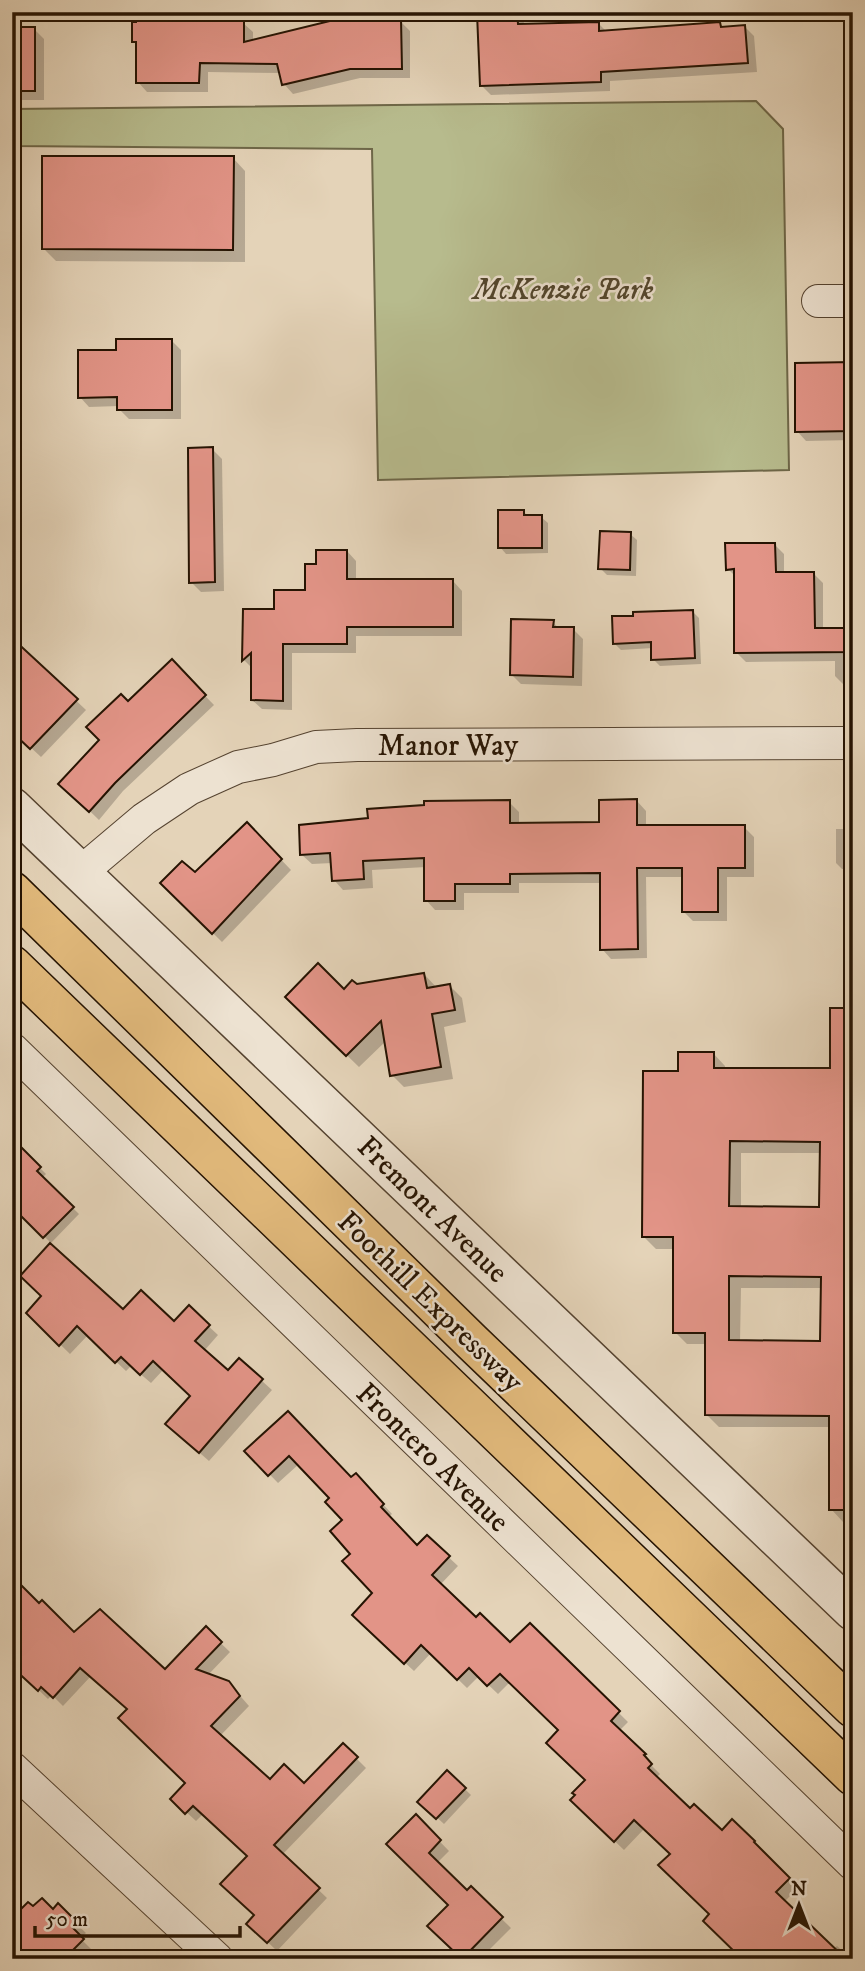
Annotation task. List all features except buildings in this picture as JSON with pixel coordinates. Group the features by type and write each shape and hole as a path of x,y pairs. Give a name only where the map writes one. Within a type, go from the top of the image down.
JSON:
{"highway":[{"name":"Foothill Expressway","path":"12,891 471,1341 853,1709"},
{"name":"Foothill Expressway","path":"12,965 853,1776"}],"street":[{"path":"818,301 853,301"},
{"name":"Manor Way","path":"80,873 144,819 189,789 238,767 274,760 316,747 853,743"},
{"name":"Fremont Avenue","path":"12,807 853,1611"},
{"name":"Frontero Avenue","path":"12,1049 853,1864"},
{"path":"12,1768 217,1959"}],"green space":[{"name":"McKenzie Park","path":"756,101 783,129 789,470 378,480 372,149 12,146 12,109"}]}
